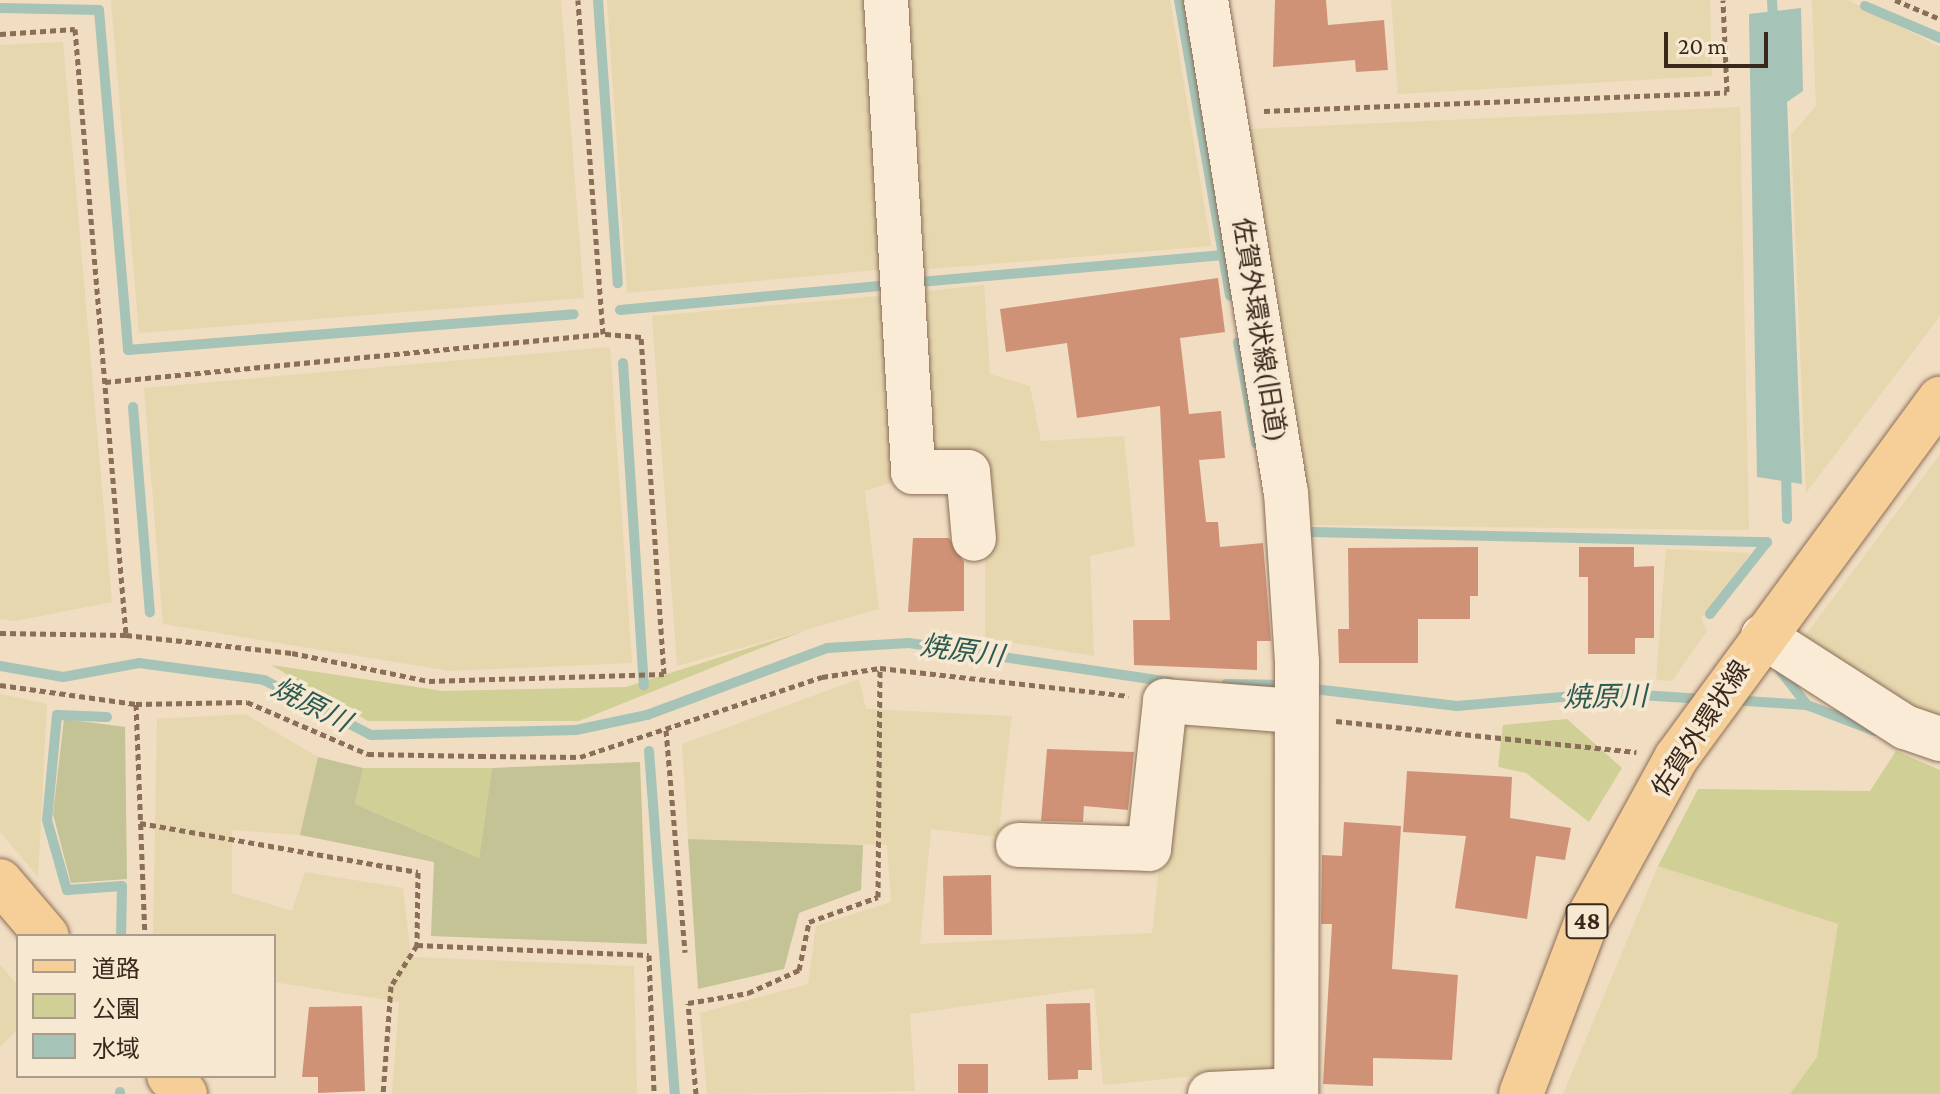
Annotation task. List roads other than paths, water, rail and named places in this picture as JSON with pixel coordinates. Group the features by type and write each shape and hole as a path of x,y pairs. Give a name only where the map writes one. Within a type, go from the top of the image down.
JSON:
{"main road":[{"name":"佐賀外環状線","path":"1521,1094 1587,920 1676,758 1940,398"},
{"path":"0,881 45,934"}],"street":[{"path":"886,0 913,472 968,472 974,539"},
{"name":"佐賀外環状線(旧道)","path":"1206,0 1286,492 1297,662 1296,711"},
{"path":"1763,636 1905,727 1940,739"},
{"path":"1018,845 1149,849 1165,701 1296,711 1296,1092 1210,1094"}],"water":[{"path":"1801,8 1803,91 1787,102 1802,484 1757,477 1749,14"}],"waterway":[{"path":"598,0 618,283"},
{"path":"1179,0 1230,296"},
{"path":"1772,0 1773,22"},
{"path":"1865,6 1940,38"},
{"path":"0,8 99,10 128,350 574,314"},
{"path":"920,282 1223,255"},
{"path":"620,310 888,285"},
{"path":"1238,342 1256,443"},
{"path":"623,363 644,685"},
{"path":"133,407 150,612"},
{"path":"1786,470 1787,519"},
{"path":"1312,532 1767,542 1710,614"},
{"name":"焼原川","path":"0,666 63,677 139,663 264,680 371,735 576,730 647,715 827,648 909,643 1170,682"},
{"path":"1779,669 1807,705"},
{"name":"焼原川","path":"1226,684 1286,685"},
{"name":"焼原川","path":"1306,688 1457,706 1608,693 1704,699"},
{"name":"焼原川","path":"1732,700 1807,705 1875,731"},
{"path":"107,717 57,715 47,820 67,890 122,886 121,934"},
{"path":"649,751 675,1094"}]}
